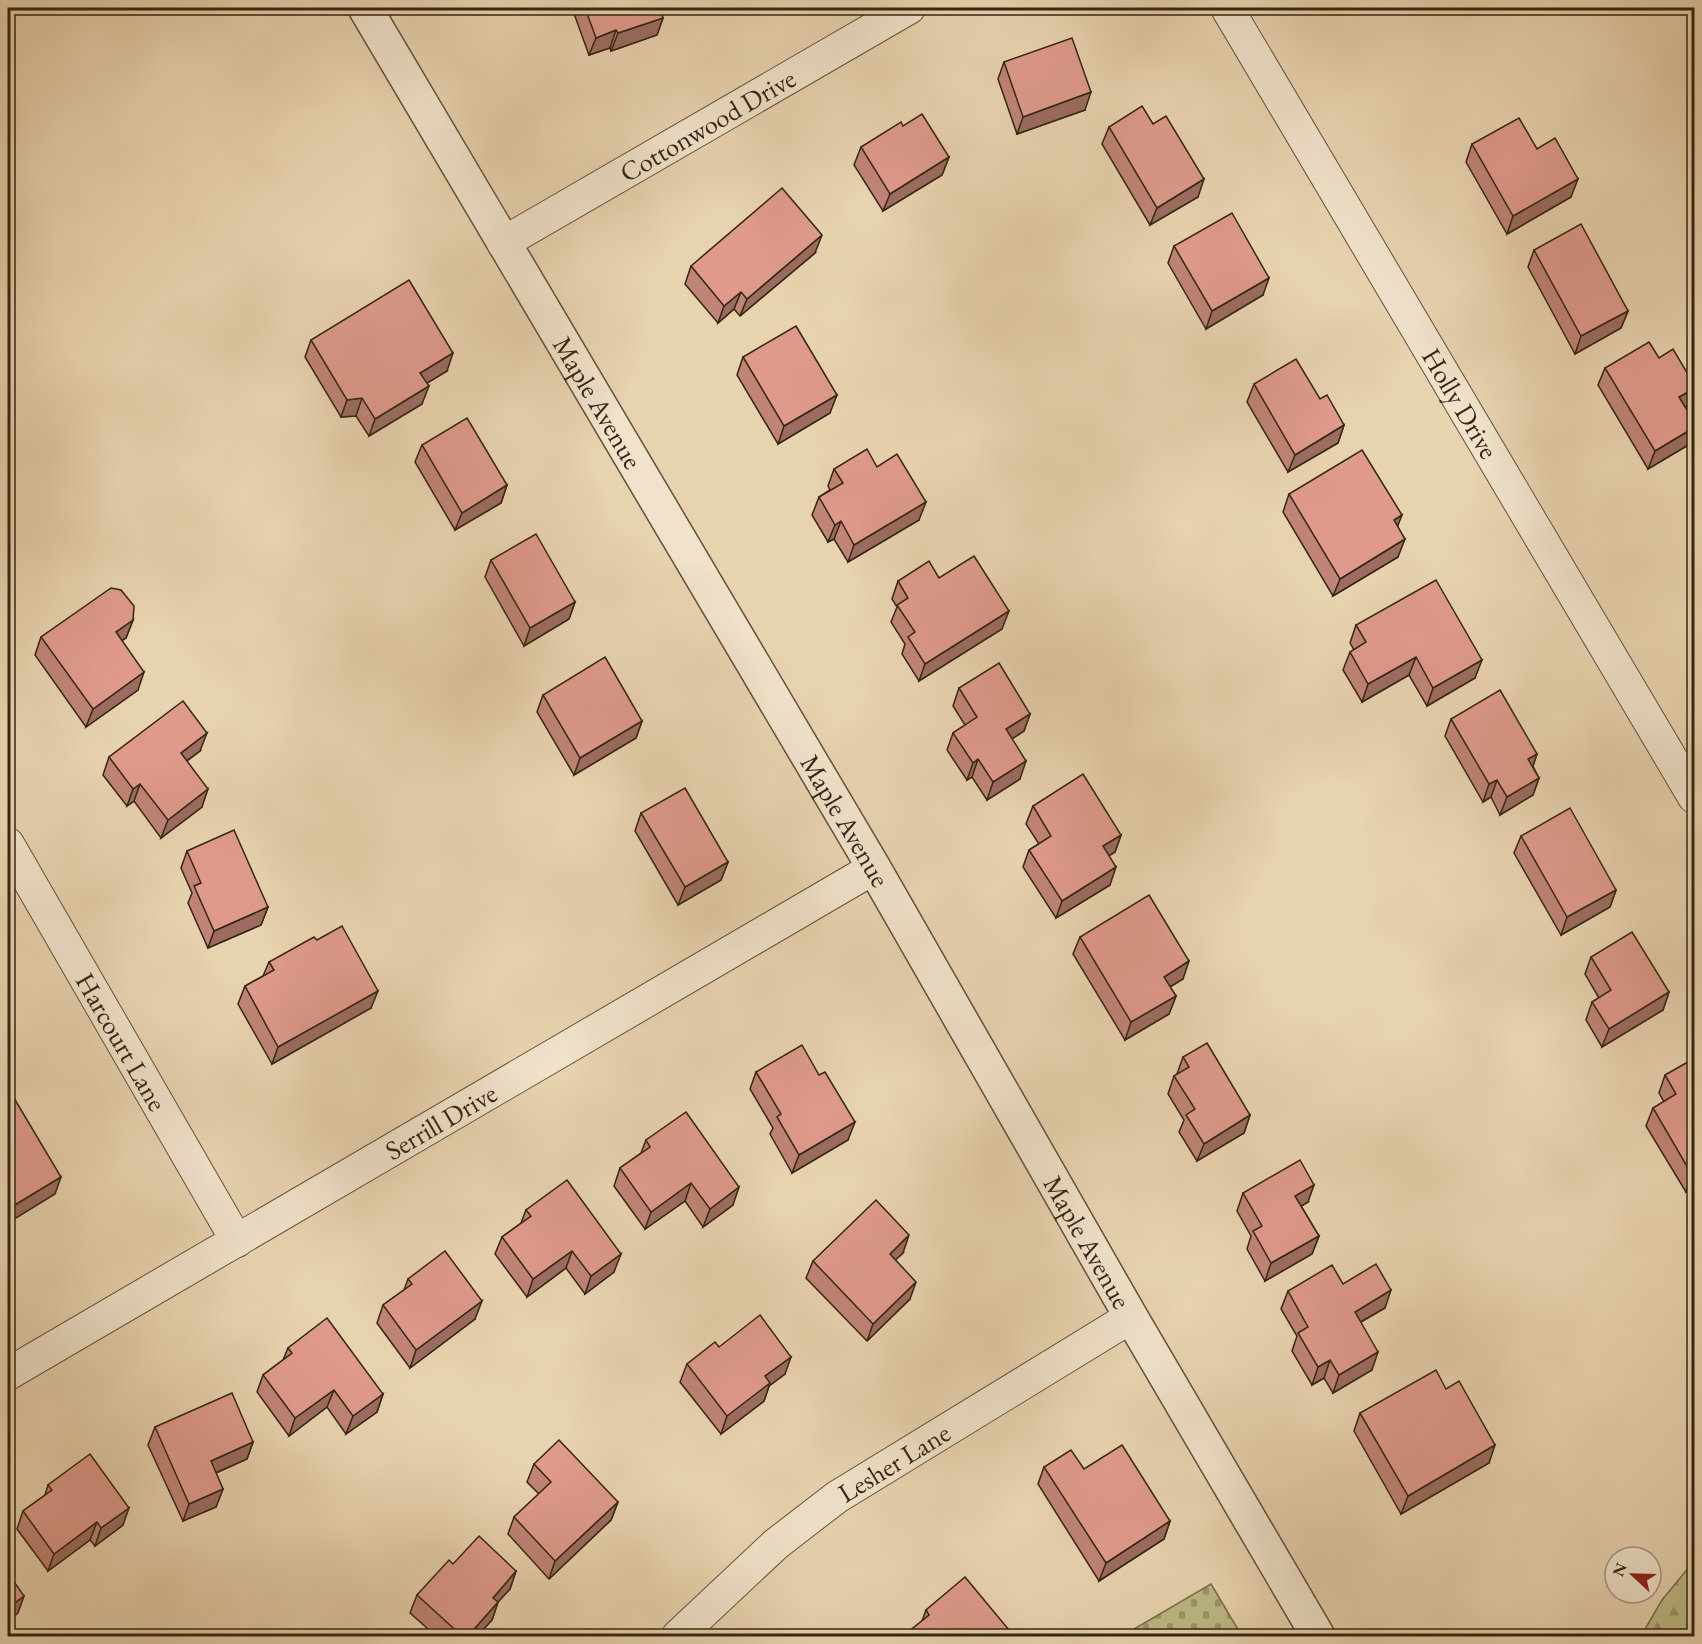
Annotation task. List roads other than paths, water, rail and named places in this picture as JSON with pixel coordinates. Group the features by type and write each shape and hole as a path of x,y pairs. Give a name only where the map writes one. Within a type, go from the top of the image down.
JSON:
{"street":[{"name":"Maple Avenue","path":"364,8 874,868 1131,1317 1318,1636"},
{"name":"Cottonwood Drive","path":"503,243 909,8"},
{"name":"Holly Drive","path":"1227,8 1695,797"},
{"name":"Harcourt Lane","path":"8,844 237,1241"},
{"name":"Serrill Drive","path":"8,1374 874,868"},
{"name":"Lesher Lane","path":"678,1636 776,1544 837,1497 1131,1317"}]}
